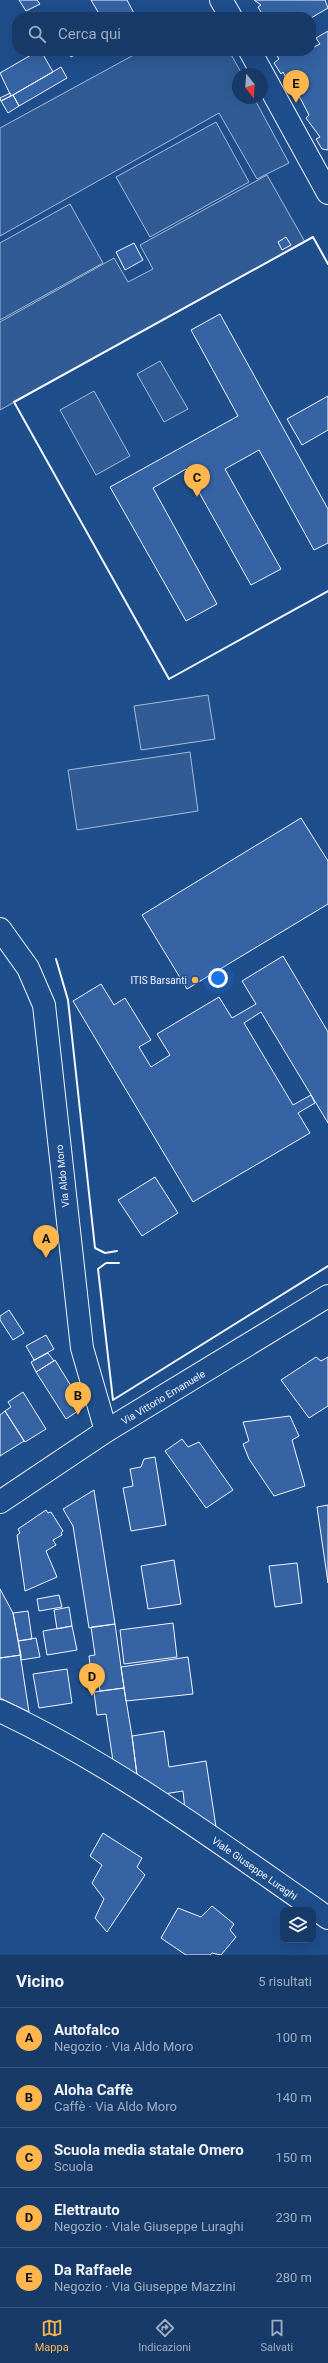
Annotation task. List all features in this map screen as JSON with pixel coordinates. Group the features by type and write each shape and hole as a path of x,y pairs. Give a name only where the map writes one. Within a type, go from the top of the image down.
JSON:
{"street":[{"path":"222,0 228,12"},
{"path":"253,56 328,192"},
{"name":"Via Aldo Moro","path":"0,929 28,968 44,1005 82,1348 106,1431"},
{"name":"Via Vittorio Emanuele","path":"0,1502 106,1431 328,1296"},
{"name":"Viale Giuseppe Luraghi","path":"0,1711 51,1735 127,1781 328,1918"}],"shaded area":[{"path":"132,56 232,56 239,68 232,68 232,104 257,104 289,163 257,179 219,113 0,236 0,128"},
{"path":"216,122 249,182 150,237 116,177"},
{"path":"267,175 305,242 0,410 0,322 114,258 128,282 153,269 140,245"},
{"path":"70,204 103,263 0,320 0,243"},
{"path":"160,361 188,409 164,422 137,374"},
{"path":"94,391 130,456 96,475 60,410"},
{"path":"208,695 215,739 141,750 134,706"},
{"path":"190,752 198,811 77,830 68,770"}],"building":[{"path":"19,0 37,0 40,4 26,11"},
{"path":"91,0 127,0 133,12 98,12"},
{"path":"254,0 325,0 328,8 316,15 316,12 261,12 258,7 261,5"},
{"path":"328,31 328,150 322,149 316,139 320,137 306,118 309,115 298,94 295,95 283,72 281,74 274,63 279,59 277,56 316,56 316,46 320,44 316,38"},
{"path":"29,56 44,56 53,72 11,96 0,73"},
{"path":"61,67 67,78 19,106 13,95"},
{"path":"10,93 11,96 1,101 0,98"},
{"path":"13,95 19,106 8,113 1,101"},
{"path":"286,237 291,245 282,250 278,242"},
{"path":"134,243 143,260 125,270 116,252"},
{"path":"220,314 328,509 328,543 314,550 259,450 225,469 281,569 251,585 186,469 153,488 217,604 186,621 110,487 238,416 191,330"},
{"path":"328,396 328,430 302,445 287,419"},
{"path":"301,818 328,861 328,904 187,989 142,915"},
{"path":"283,956 328,1032 328,1123 261,1012 244,1023 293,1105 311,1095 315,1103 298,1113 310,1133 193,1202 73,1001 101,984 114,1005 125,998 151,1040 139,1047 151,1067 170,1055 157,1034 219,997 232,1018 256,1004 242,981"},
{"path":"155,1177 178,1213 142,1236 118,1200"},
{"path":"9,1310 24,1333 13,1340 0,1320 0,1316"},
{"path":"46,1335 54,1349 34,1360 26,1346"},
{"path":"48,1353 54,1361 36,1372 31,1362"},
{"path":"316,1357 321,1361 328,1357 328,1406 309,1418 281,1380"},
{"path":"55,1360 84,1407 66,1419 36,1372"},
{"path":"23,1392 46,1429 25,1442 5,1411 11,1407 8,1402"},
{"path":"5,1411 24,1441 0,1456 0,1415"},
{"path":"290,1416 299,1436 292,1440 305,1486 274,1496 249,1459 243,1444 249,1441 243,1422"},
{"path":"182,1439 188,1447 199,1442 233,1490 206,1508 165,1451"},
{"path":"155,1457 166,1525 131,1531 123,1488 133,1486 130,1469 141,1467 144,1459"},
{"path":"94,1490 115,1624 89,1628 73,1526 63,1509"},
{"path":"328,1505 328,1583 317,1507"},
{"path":"46,1510 48,1513 51,1512 63,1531 61,1533 62,1535 53,1540 56,1545 46,1551 57,1577 25,1591 17,1535 20,1533 18,1529"},
{"path":"174,1560 181,1604 148,1609 141,1566"},
{"path":"297,1563 302,1603 275,1607 269,1566"},
{"path":"0,1589 13,1613 21,1655 0,1658"},
{"path":"59,1595 62,1607 39,1611 37,1599"},
{"path":"69,1607 72,1626 57,1629 54,1610"},
{"path":"28,1611 32,1639 18,1641 13,1613"},
{"path":"173,1623 177,1657 124,1664 120,1630"},
{"path":"115,1624 124,1688 100,1691 99,1681 92,1682 89,1656 95,1655 91,1627"},
{"path":"72,1626 77,1650 47,1655 43,1631"},
{"path":"36,1638 40,1657 21,1660 18,1641"},
{"path":"21,1655 29,1712 0,1698 0,1658"},
{"path":"188,1657 193,1694 126,1701 121,1667"},
{"path":"67,1669 72,1703 39,1708 33,1674"},
{"path":"124,1688 137,1775 113,1761 106,1714 97,1715 94,1692"},
{"path":"164,1731 169,1767 206,1761 216,1827 185,1810 183,1791 164,1794 137,1775 132,1736"},
{"path":"103,1833 142,1858 137,1867 145,1875 107,1932 95,1918 104,1899 92,1883 102,1865 90,1856"},
{"path":"212,1906 234,1924 230,1930 236,1937 221,1955 212,1953 210,1955 186,1955 161,1938 178,1908 201,1917"}],"wall":[{"path":"328,264 313,237 14,402 169,679 328,591"},
{"path":"56,959 68,1000 95,1248 105,1253 117,1251"},
{"path":"119,1263 106,1263 98,1269 113,1400 328,1266"}],"place":[{"name":"Da Raffaele","path":"296,103"},
{"name":"Scuola media statale Omero","path":"197,497"},
{"name":"ITIS Barsanti","path":"195,980"},
{"name":"Autofalco","path":"46,1258"},
{"name":"Aloha Caffè","path":"78,1415"},
{"name":"Elettrauto","path":"92,1696"}]}
